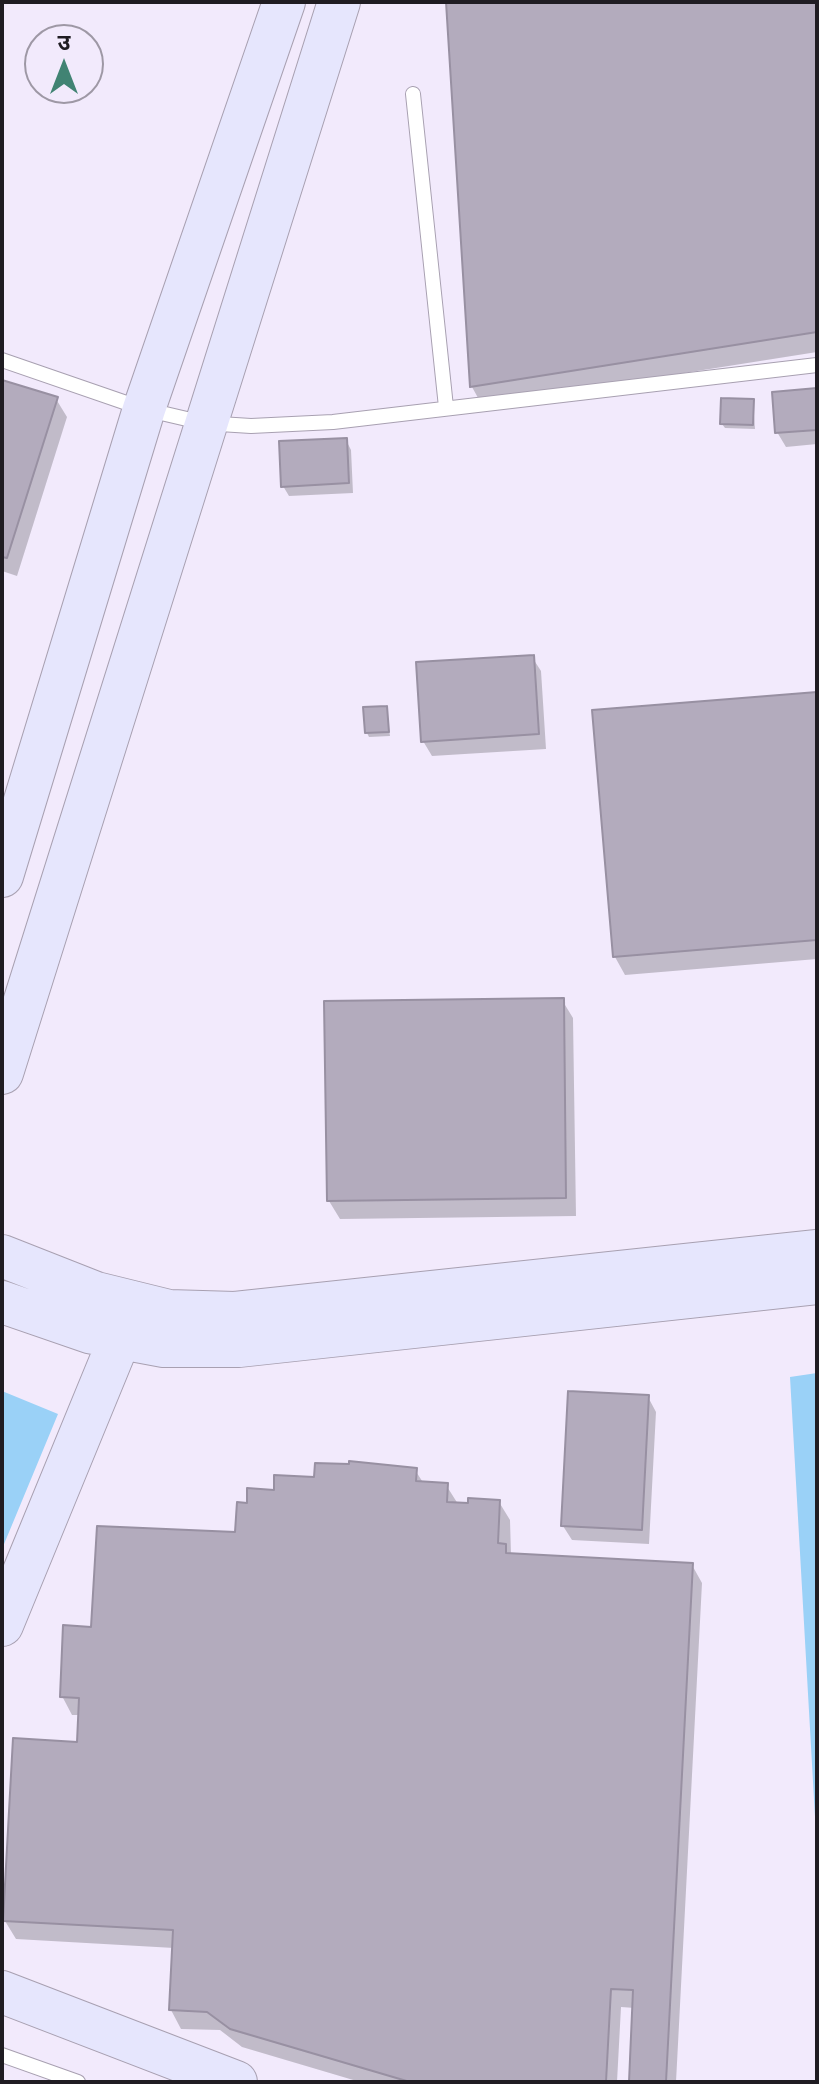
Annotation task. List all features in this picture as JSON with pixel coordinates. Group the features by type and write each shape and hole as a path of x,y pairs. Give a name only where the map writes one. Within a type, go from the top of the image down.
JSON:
{"street":[{"path":"2,876 144,409 284,2"},
{"path":"2,1073 204,423 339,2"},
{"path":"2,1256 96,1293 169,1311 235,1313 817,1251"},
{"path":"2,1302 65,1325 120,1338 164,1346 239,1346 817,1283"},
{"path":"2,1625 120,1338"},
{"path":"2,1992 236,2082"}],"lane":[{"path":"413,94 446,407"},
{"path":"2,360 144,409 204,423 251,426 333,422 817,365"},
{"path":"2,2055 78,2082"}],"water":[{"path":"817,1373 817,1852 790,1377"},
{"path":"2,1391 58,1414 2,1549"}],"building":[{"path":"446,2 817,2 817,332 470,387"},
{"path":"2,380 58,397 7,558 2,557"},
{"path":"817,388 817,430 775,433 772,392"},
{"path":"721,398 754,399 753,425 720,424"},
{"path":"347,438 349,483 281,487 279,441"},
{"path":"534,655 539,734 421,742 416,662"},
{"path":"817,692 817,940 613,957 592,710"},
{"path":"387,706 389,732 365,733 363,707"},
{"path":"564,998 566,1198 327,1201 324,1001"},
{"path":"568,1391 649,1395 642,1530 561,1526"},
{"path":"349,1461 417,1468 416,1481 448,1483 447,1502 468,1503 468,1498 500,1500 498,1543 506,1544 506,1553 693,1563 666,2082 629,2082 633,1990 611,1989 606,2082 410,2082 230,2029 207,2012 169,2010 173,1930 3,1921 13,1738 77,1742 79,1698 60,1697 63,1625 91,1627 97,1526 235,1532 237,1502 247,1503 247,1488 274,1490 274,1475 314,1477 315,1463 349,1464"}]}
